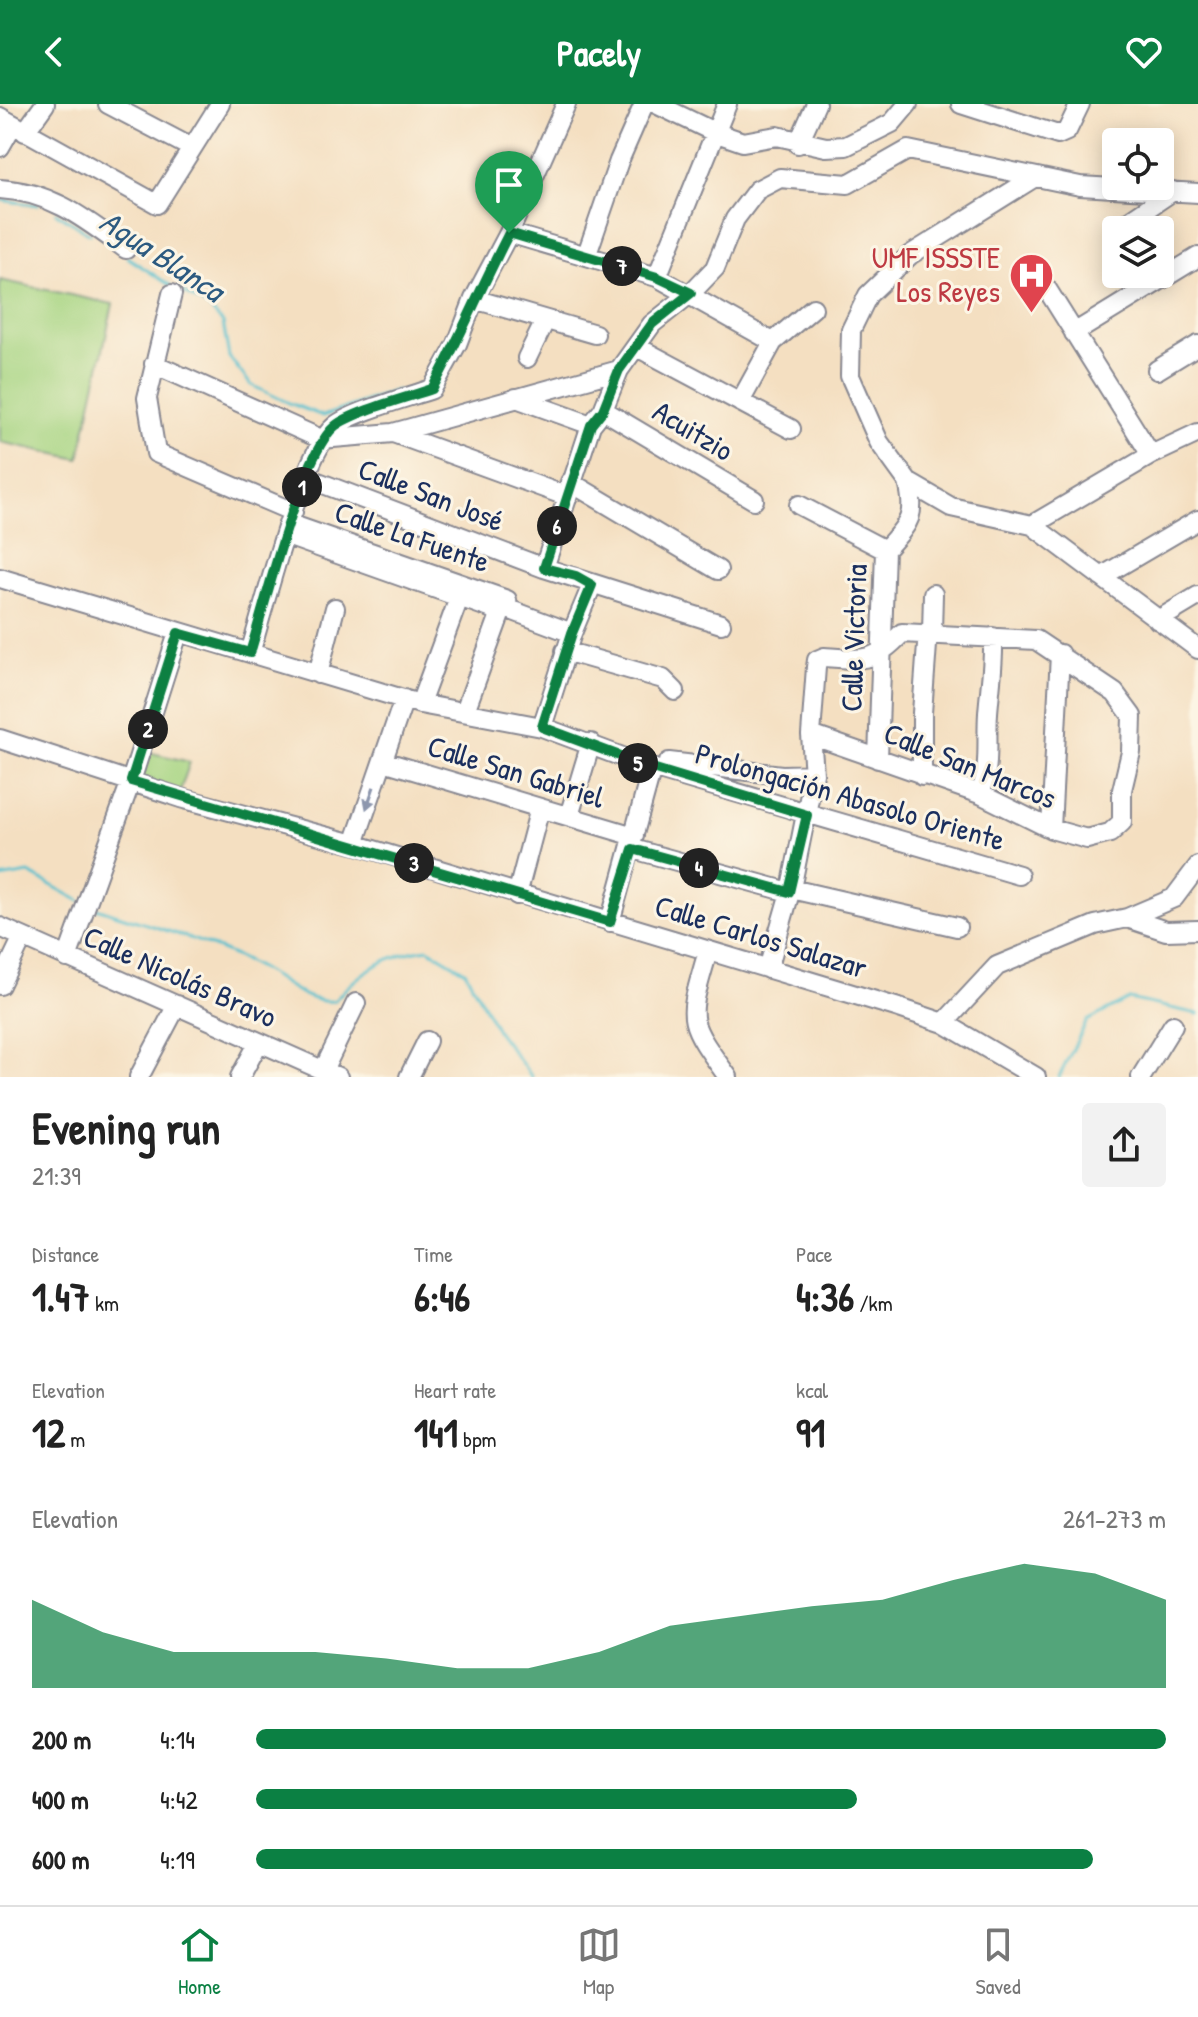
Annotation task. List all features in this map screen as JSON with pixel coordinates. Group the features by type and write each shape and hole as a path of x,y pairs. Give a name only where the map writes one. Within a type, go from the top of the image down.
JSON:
{"street":[{"path":"0,147 12,125 45,104"},
{"path":"108,104 190,147"},
{"path":"12,125 157,204 190,147 220,104"},
{"path":"250,653 305,477 321,439 338,423 432,389 457,344 474,299 509,233 566,104"},
{"path":"587,254 619,161 644,104"},
{"path":"656,104 714,132 743,142 777,136 798,144 846,146 892,123 908,104"},
{"path":"657,277 727,104"},
{"path":"798,144 816,104"},
{"path":"961,104 989,108 1058,135 1067,131 1080,104"},
{"path":"544,568 591,425 603,410 619,370 652,324 691,293 715,268 735,219 757,190 780,178 848,184 908,150 1080,186 1102,187"},
{"path":"951,507 908,482 879,442 850,376 851,330 868,295 910,255 1035,177"},
{"path":"0,189 46,196 69,207 126,249"},
{"path":"1174,191 1198,193"},
{"path":"1136,216 1160,200"},
{"path":"509,233 657,277 691,293 773,342"},
{"path":"1074,333 1198,257"},
{"path":"1047,289 1151,455"},
{"path":"172,294 154,364 321,439 393,433 619,370"},
{"path":"474,299 595,334"},
{"path":"740,402 773,342 813,308"},
{"path":"527,358 545,321"},
{"path":"1157,370 1198,345"},
{"path":"637,347 791,429"},
{"name":"Calle La Fuente","path":"154,364 147,398 156,453 290,524 459,598 572,633"},
{"path":"516,398 591,425"},
{"name":"Acuitzio","path":"603,410 754,500"},
{"path":"393,433 568,489 718,570"},
{"path":"1032,525 1151,455 1198,433"},
{"name":"Calle San José","path":"305,477 544,568 576,576 592,585 721,624"},
{"path":"908,482 913,514 927,507 951,507 1032,525 1198,649"},
{"path":"799,505 885,550"},
{"name":"Calle Victoria","path":"878,759 885,550 913,514"},
{"path":"1101,577 1198,520"},
{"name":"Calle La Fuente","path":"401,570 507,600 465,711"},
{"name":"Prolongación Abasolo Oriente","path":"0,578 412,701 542,727 652,768 1019,875"},
{"path":"542,727 565,651 592,585"},
{"path":"922,776 922,713 933,594"},
{"path":"1158,620 1198,596"},
{"path":"354,844 383,761 459,598"},
{"path":"318,674 335,608"},
{"path":"768,969 790,890 814,774 811,735 817,660 824,657 864,660 883,653 902,633 930,632 1036,640 1060,654 1051,829"},
{"path":"67,958 94,890 178,633"},
{"path":"980,794 990,760 988,722 995,676 993,637"},
{"path":"565,651 663,679 675,691"},
{"name":"Calle San Marcos","path":"811,735 980,794 1051,829 1087,839 1110,833 1122,822 1122,790 1131,752 1132,716 1115,693 1060,654"},
{"name":"Calle Carlos Salazar","path":"0,739 131,781 354,844 944,1023 1024,1074"},
{"path":"569,816 599,746 683,766 782,775 814,774"},
{"name":"Calle San Gabriel","path":"383,761 569,816 633,843 790,890 957,927"},
{"path":"610,922 652,768"},
{"path":"517,895 540,808"},
{"path":"944,1023 997,966 1095,925 1127,918 1174,898 1198,866"},
{"path":"1127,918 1166,931 1198,930"},
{"name":"Calle Nicolás Bravo","path":"0,927 331,1073"},
{"path":"0,985 22,939"},
{"path":"708,951 691,1012 697,1034 728,1077"},
{"path":"331,1073 356,1003"},
{"path":"139,1077 177,1005"},
{"path":"1141,1077 1173,1025"},
{"path":"409,1077 427,1041"},
{"path":"240,1077 259,1042"}],"green space":[{"path":"0,280 113,304 79,459 0,442"},
{"path":"148,752 190,762 180,791 141,780"}],"waterway":[{"name":"Agua Blanca","path":"0,200 38,205"},
{"name":"Agua Blanca","path":"56,213 90,234"},
{"name":"Agua Blanca","path":"127,257 171,286"},
{"name":"Agua Blanca","path":"178,289 208,307 223,323 229,357 251,385 289,403 323,416 397,390"},
{"path":"0,878 29,873 80,901"},
{"path":"94,907 227,952 316,1000 334,1001 354,980 376,965 400,955 428,949 465,971 498,1032 532,1077"},
{"path":"1059,1077 1087,1021 1129,999 1198,1014"}],"place":[{"name":"UMF ISSSTE Los Reyes","path":"1031,314"}],"route":[{"path":"509,233 657,277 691,293 652,324 619,370 603,410 591,425 570,482 544,568 576,576 592,585 572,633 542,727 652,768 807,815 789,892 633,849 610,922 354,844 181,798 131,781 178,633 250,653 293,512 321,439 338,423 432,389 457,344 474,299 509,233"}]}
